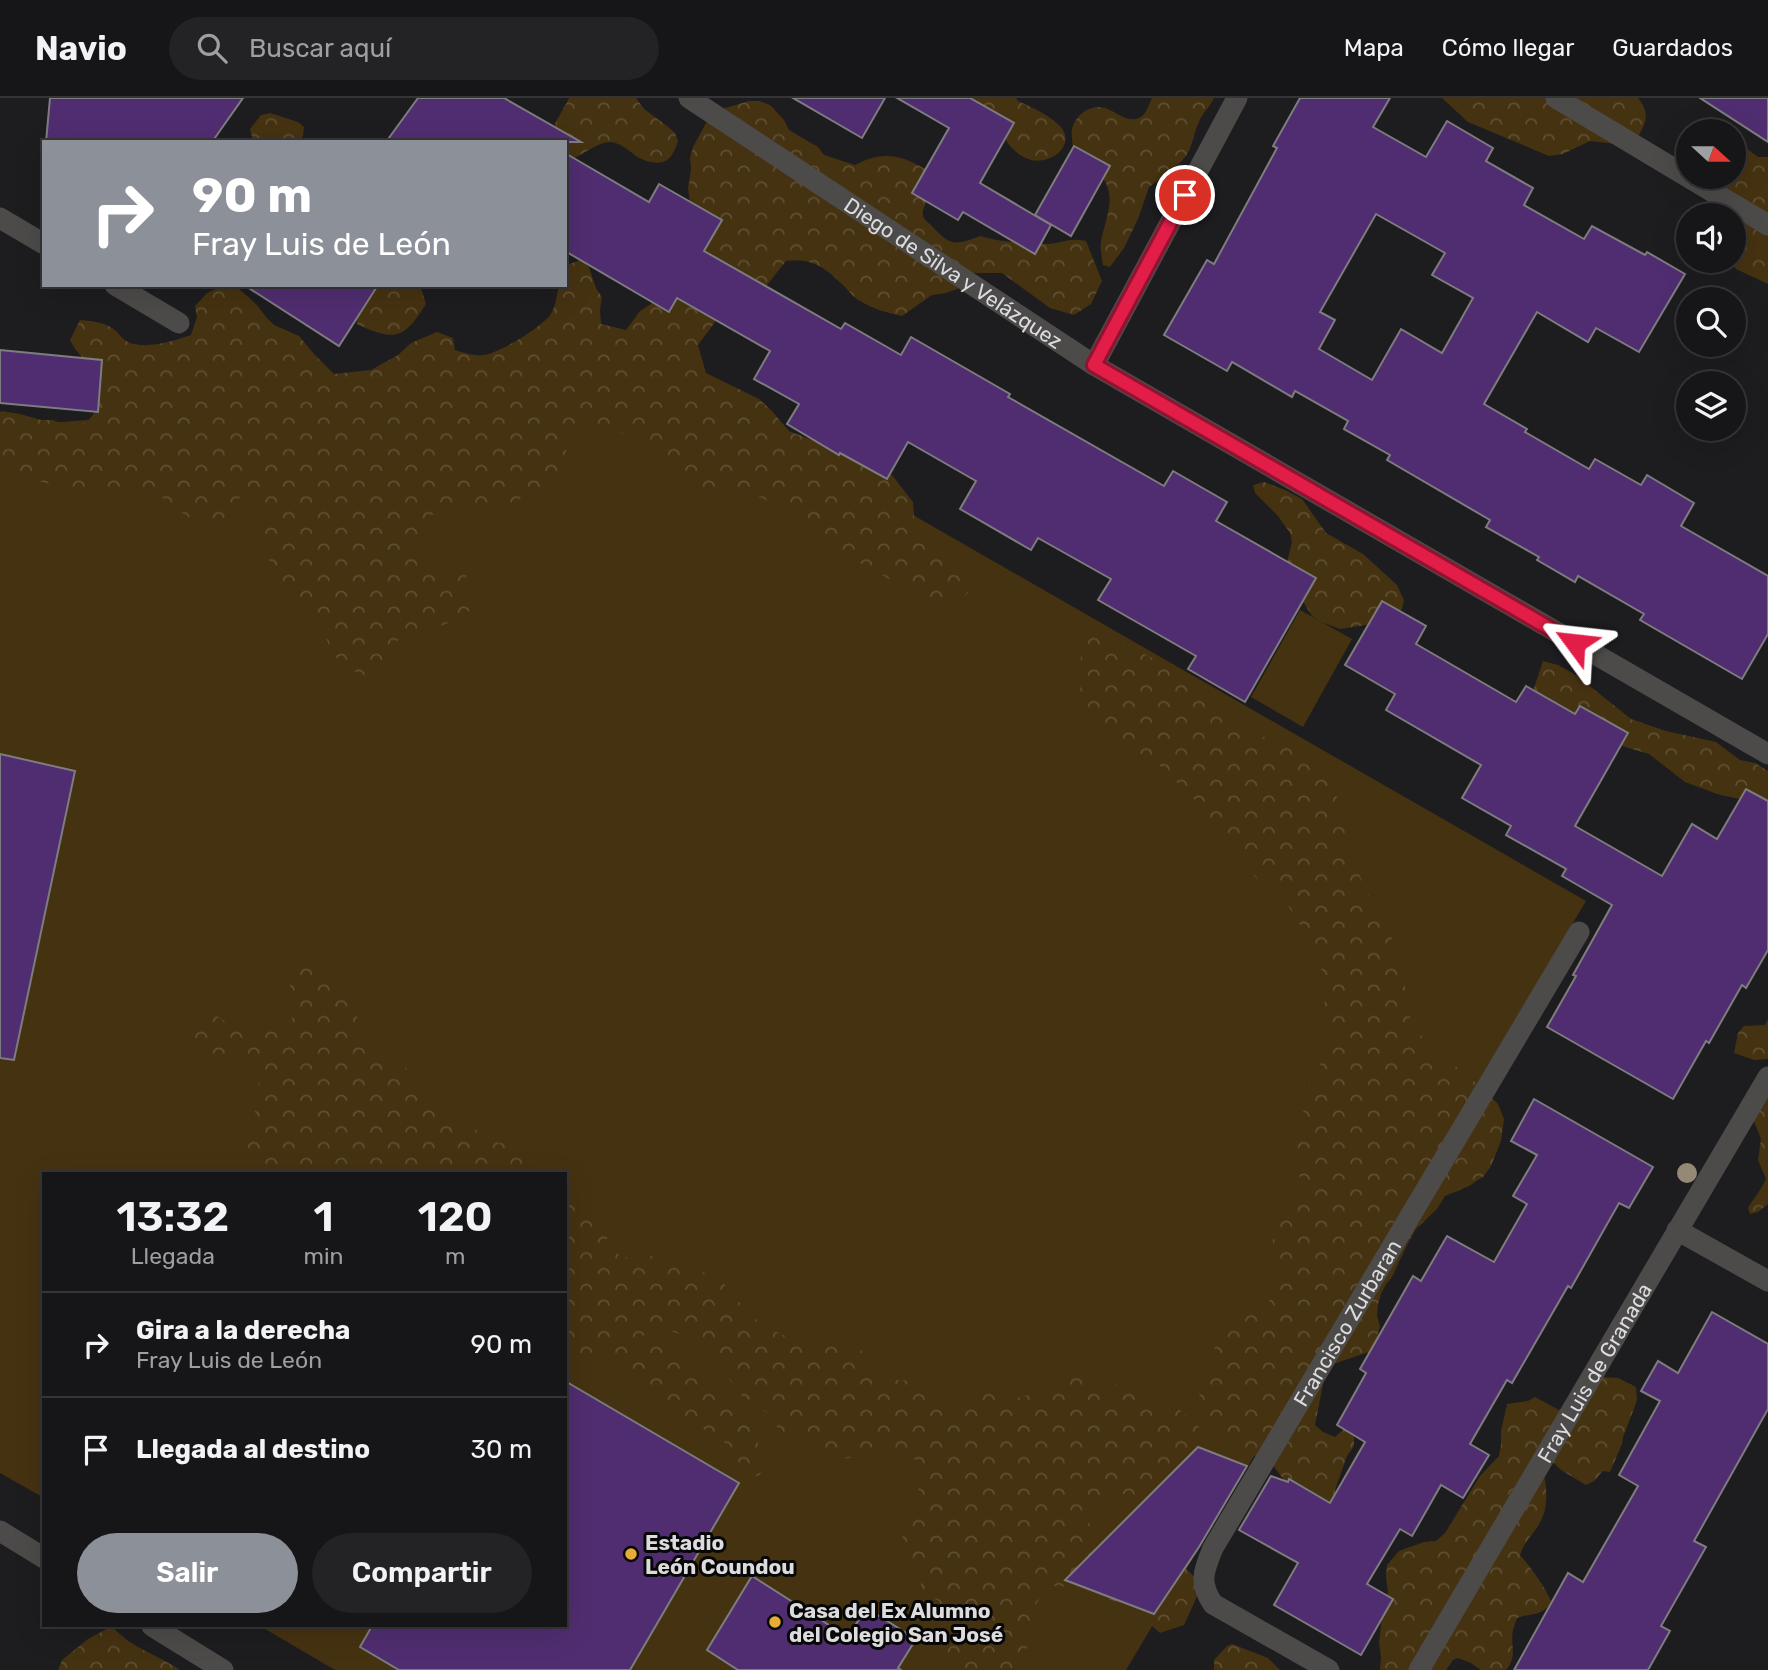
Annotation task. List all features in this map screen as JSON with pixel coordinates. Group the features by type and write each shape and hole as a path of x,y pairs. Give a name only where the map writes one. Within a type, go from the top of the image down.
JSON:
{"street":[{"name":"Diego de Silva y Velázquez","path":"689,98 1094,365 1768,754"},
{"path":"1094,365 1237,98"},
{"path":"1556,98 1768,225"},
{"path":"0,218 42,243"},
{"path":"118,287 179,323"},
{"name":"Francisco Zurbaran","path":"1329,1670 1213,1604 1204,1591 1205,1568 1227,1524 1579,932"},
{"name":"Fray Luis de Granada","path":"1419,1670 1768,1077"},
{"path":"1677,1230 1768,1281"},
{"path":"0,1531 42,1557"},
{"path":"154,1627 223,1670"}],"green space":[{"path":"569,98 636,98 644,109 675,133 678,141 671,156 663,162 655,163 639,158 612,142 596,146 571,159 567,156 567,140 563,140 553,129"},
{"path":"951,98 1016,98 1060,126 1064,133 1064,146 1046,159 1027,159 1013,149 994,127"},
{"path":"1152,98 1214,98 1200,119 1190,149 1182,161 1149,187 1124,248 1110,267 1103,265 1101,248 1110,201 1107,185 1092,167 1073,151 1072,129 1081,115 1094,107 1105,108 1128,119 1139,118"},
{"path":"1442,98 1638,98 1646,117 1633,146 1590,141 1563,154 1549,156 1468,122"},
{"path":"749,101 759,101 770,105 789,130 818,147 824,155 855,165 882,156 899,157 925,169 927,194 923,216 949,241 959,242 980,236 1045,244 1086,241 1102,281 1091,304 1074,315 1050,308 1002,273 969,273 960,288 932,295 902,316 865,304 825,270 811,263 795,260 786,261 767,285 737,292 698,345 706,373 759,399 789,431 888,470 913,502 915,531 922,541 958,568 966,580 969,591 961,601 947,604 924,598 856,561 764,499 748,492 702,488 691,483 636,437 598,428 591,429 572,441 567,448 559,475 517,501 494,510 472,503 460,503 440,510 427,520 419,537 418,554 429,567 466,575 471,610 446,624 413,630 403,635 395,645 385,668 371,678 347,668 338,660 319,620 309,607 298,603 282,590 279,573 265,555 265,517 257,496 237,500 219,525 210,526 199,523 165,499 147,492 135,490 99,496 28,479 0,463 0,412 65,424 86,423 93,415 96,405 85,360 70,340 80,320 110,326 124,339 137,345 169,342 191,335 197,317 195,306 207,293 222,287 238,288 274,325 299,336 334,374 371,370 398,355 411,343 437,332 453,338 455,350 472,355 499,350 548,318 559,287 567,287 567,268 569,264 581,260 589,267 602,297 601,324 626,330 658,293 691,209 688,189 693,147 712,112"},
{"path":"270,113 298,122 304,127 303,136 300,140 253,140 250,129 261,115"},
{"path":"1746,148 1758,157 1768,157 1768,284 1745,273 1746,203 1708,203 1700,189 1746,189"},
{"path":"373,287 421,287 426,304 411,324 398,334 381,333 357,324 356,314"},
{"path":"648,363 1586,901 1126,1670 335,1670 262,1627 567,1627 567,1172 42,1172 42,1497 0,1473 0,427 320,401"},
{"path":"1264,482 1302,499 1326,533 1363,554 1397,585 1404,600 1402,609 1388,626 1372,624 1340,629 1312,616 1302,600 1287,563 1292,542 1290,533 1278,516 1255,493 1253,485"},
{"path":"1300,610 1352,639 1303,727 1251,697"},
{"path":"1092,631 1182,673 1193,684 1204,703 1230,723 1260,736 1299,743 1316,758 1330,776 1343,816 1348,846 1365,889 1391,936 1402,967 1410,1017 1431,1051 1461,1070 1483,1089 1498,1104 1504,1119 1501,1141 1484,1176 1445,1196 1437,1209 1416,1229 1381,1294 1377,1315 1380,1327 1369,1352 1333,1364 1325,1374 1315,1425 1335,1437 1344,1429 1354,1433 1354,1446 1347,1456 1331,1507 1288,1489 1271,1463 1229,1441 1213,1427 1198,1387 1220,1337 1226,1312 1236,1307 1257,1308 1267,1304 1280,1282 1283,1271 1272,1242 1300,1180 1296,1147 1303,1123 1304,1094 1332,1043 1322,988 1323,973 1307,936 1279,891 1262,885 1251,872 1242,853 1203,808 1156,762 1108,736 1080,713 1081,644"},
{"path":"1543,661 1558,665 1576,675 1631,719 1666,731 1716,742 1740,760 1755,763 1768,771 1768,812 1753,802 1717,794 1685,782 1649,754 1602,740 1532,694"},
{"path":"311,967 345,978 353,996 360,1032 406,1067 421,1103 457,1123 470,1124 491,1140 518,1144 543,1172 244,1172 247,1163 246,1151 256,1118 254,1106 259,1082 257,1072 252,1063 241,1057 217,1057 207,1053 190,1037 189,1022 194,1013 202,1012 213,1014 244,1029 285,1024 292,1019 289,971"},
{"path":"1768,1019 1768,1059 1754,1060 1734,1053 1738,1033 1744,1026 1765,1025"},
{"path":"1768,1093 1768,1204 1758,1212 1750,1214 1748,1208 1766,1179 1758,1160 1761,1139 1749,1109"},
{"path":"567,1193 604,1221 607,1240 613,1250 624,1258 646,1254 688,1269 715,1275 734,1294 744,1309 764,1326 792,1339 841,1341 850,1344 861,1350 878,1374 896,1380 915,1381 935,1399 946,1403 964,1401 991,1390 1015,1399 1035,1393 1059,1376 1069,1373 1088,1378 1094,1386 1105,1388 1124,1381 1133,1383 1159,1404 1179,1409 1205,1434 1169,1498 1132,1494 1109,1496 1099,1500 1083,1518 1093,1527 1122,1535 1178,1560 1198,1581 1198,1594 1184,1625 1160,1633 1135,1611 1120,1603 1073,1588 1050,1586 1031,1615 1026,1670 951,1670 942,1648 938,1600 926,1597 916,1572 905,1560 901,1549 903,1533 922,1476 918,1463 906,1450 891,1446 842,1459 782,1434 769,1415 754,1402 743,1397 699,1341 659,1327 641,1337 639,1348 622,1360 610,1358 591,1363 567,1352"},
{"path":"653,1342 682,1349 695,1368 703,1371 716,1398 737,1411 748,1422 763,1463 764,1470 758,1476 749,1476 730,1448 716,1435 691,1423 633,1381 631,1366 635,1361 644,1359"},
{"path":"1600,1377 1618,1378 1636,1387 1635,1406 1610,1472 1603,1471 1586,1485 1561,1470 1552,1461 1542,1466 1546,1504 1542,1519 1520,1555 1551,1601 1541,1612 1517,1618 1512,1636 1513,1655 1510,1665 1506,1670 1481,1670 1458,1658 1453,1660 1446,1670 1380,1670 1379,1643 1388,1592 1387,1565 1399,1551 1424,1542 1436,1541 1445,1533 1480,1476 1499,1456 1507,1404 1528,1401 1535,1397 1559,1410 1575,1400"},
{"path":"113,1627 135,1645 180,1670 58,1670 62,1660 88,1639"},
{"path":"1232,1644 1268,1658 1280,1670 1214,1670 1214,1660"}],"building":[{"path":"50,98 243,98 213,140 46,140"},
{"path":"418,98 504,98 581,142 567,140 387,140"},
{"path":"793,98 885,98 862,138"},
{"path":"897,98 970,98 1014,123 980,183 1051,225 1035,254 963,212 958,220 912,193 949,128"},
{"path":"1300,98 1390,98 1373,127 1426,157 1447,121 1493,148 1486,161 1533,188 1524,205 1584,239 1592,226 1645,255 1647,252 1676,269 1676,273 1685,274 1639,352 1596,328 1588,342 1537,312 1484,404 1527,429 1525,432 1589,469 1595,459 1641,485 1647,475 1694,503 1681,526 1768,576 1768,634 1742,679 1640,620 1644,614 1578,576 1575,582 1537,560 1539,557 1486,527 1490,520 1387,460 1390,455 1344,429 1348,421 1295,391 1292,397 1232,362 1227,371 1164,335 1207,260 1214,264 1277,148 1273,146","holes":["1376,214 1445,253 1432,275 1473,298 1442,353 1401,329 1372,380 1319,349 1335,320 1320,312"]},
{"path":"1700,98 1768,98 1768,142 1746,128 1746,119 1732,119"},
{"path":"1074,146 1110,166 1071,236 1035,215"},
{"path":"567,154 649,202 659,184 722,220 704,251 841,329 845,323 901,355 911,337 1010,394 1008,397 1164,486 1173,471 1227,502 1216,521 1316,578 1245,702 1188,669 1196,656 1098,600 1111,579 1038,538 1031,550 960,509 976,481 908,442 887,479 840,453 839,455 787,424 799,404 754,379 770,351 677,298 669,312 567,252"},
{"path":"247,287 377,287 339,346"},
{"path":"0,350 102,360 98,412 0,403"},
{"path":"1382,601 1426,626 1416,644 1516,702 1526,686 1575,714 1580,706 1628,733 1575,826 1662,876 1692,824 1717,839 1746,789 1768,801 1768,950 1746,988 1742,985 1709,1043 1706,1041 1673,1099 1547,1027 1612,905 1562,876 1566,869 1506,835 1511,826 1462,798 1481,765 1386,710 1395,694 1345,665"},
{"path":"0,754 75,771 14,1060 0,1058"},
{"path":"1534,1099 1653,1167 1629,1208 1619,1203 1571,1288 1568,1286 1512,1383 1507,1380 1470,1444 1489,1455 1463,1498 1441,1485 1412,1536 1400,1529 1367,1584 1393,1599 1361,1655 1274,1605 1298,1563 1239,1530 1271,1476 1288,1482 1289,1479 1330,1503 1365,1442 1337,1425 1366,1373 1360,1369 1413,1276 1421,1281 1447,1236 1494,1262 1527,1204 1513,1196 1537,1155 1511,1141"},
{"path":"1712,1312 1768,1344 1768,1409 1694,1541 1706,1547 1661,1626 1670,1631 1648,1670 1514,1670 1568,1573 1583,1582 1638,1486 1619,1475 1660,1401 1641,1391 1658,1361 1678,1373"},
{"name":"Estadio León Coundou","path":"567,1382 739,1483 630,1670 399,1670 360,1647 371,1627 567,1627"},
{"path":"1198,1447 1247,1466 1199,1547 1154,1614 1065,1580"},
{"name":"Casa del Ex Alumno del Colegio San José","path":"752,1576 848,1637 866,1608 916,1639 898,1668 901,1670 738,1670 707,1650"}],"place":[{"name":"Estadio León Coundou","path":"631,1554"},
{"name":"Casa del Ex Alumno del Colegio San José","path":"775,1622"}],"route":[{"path":"1185,195 1094,365 1575,643"}]}
